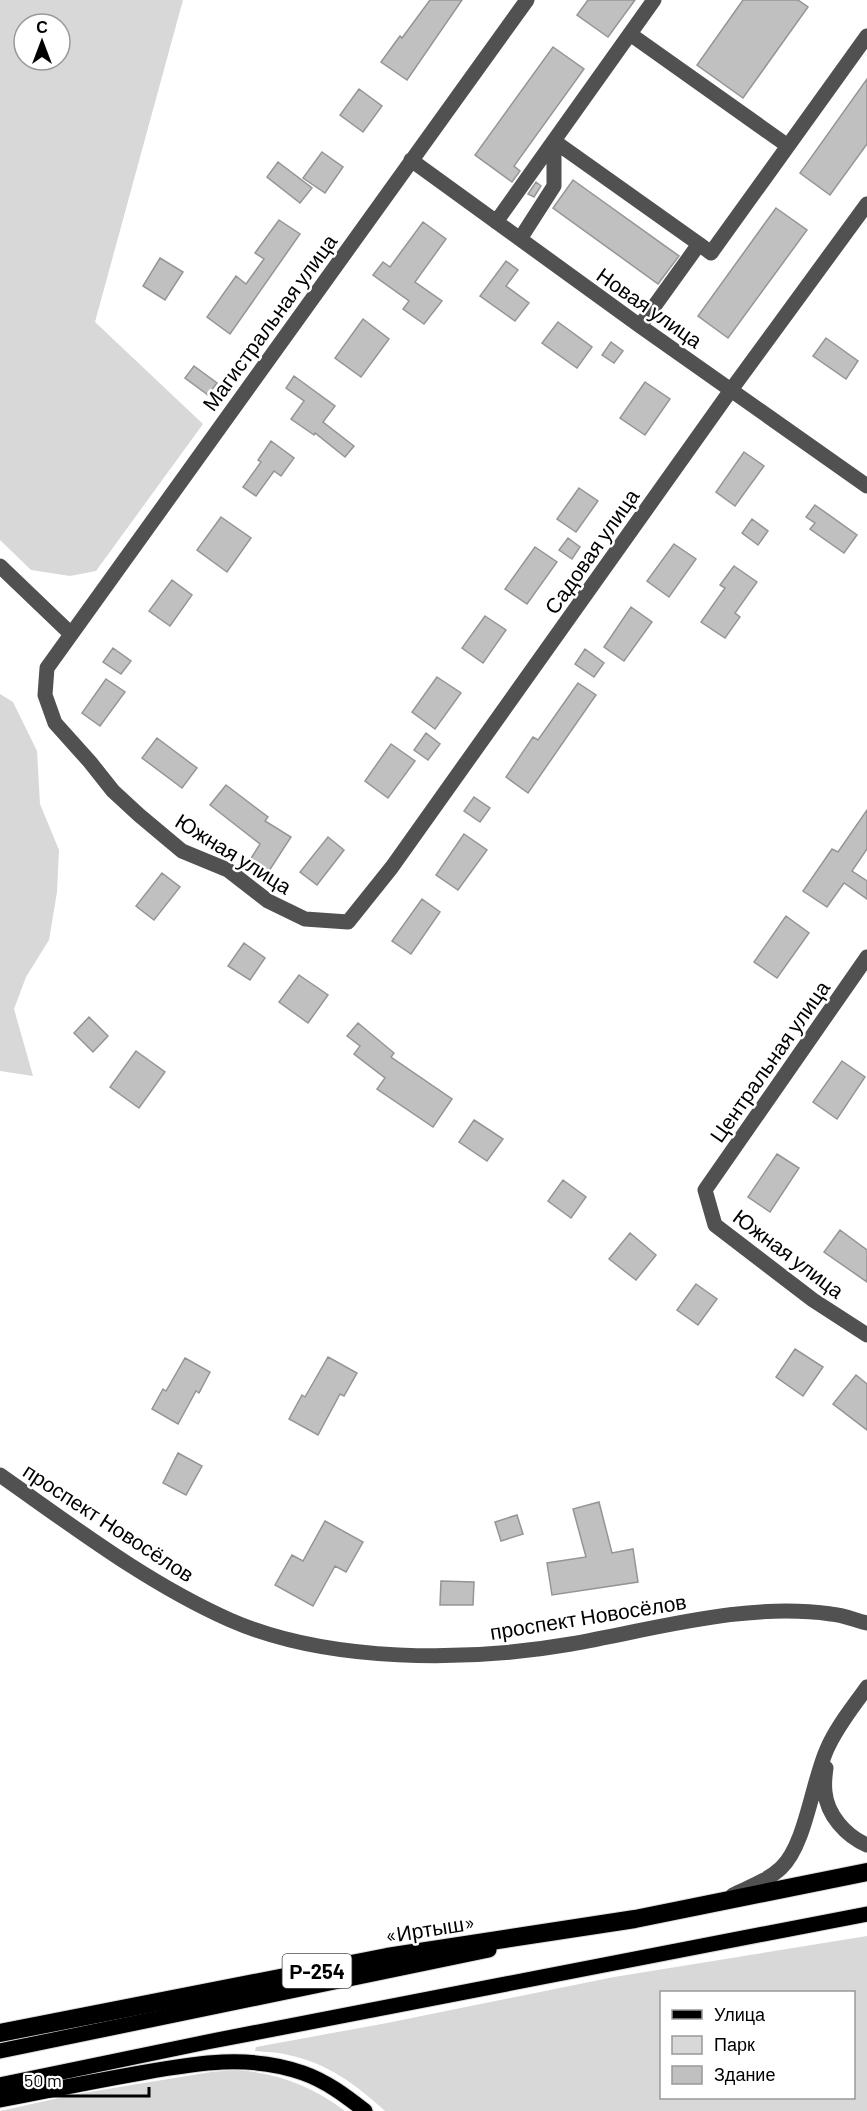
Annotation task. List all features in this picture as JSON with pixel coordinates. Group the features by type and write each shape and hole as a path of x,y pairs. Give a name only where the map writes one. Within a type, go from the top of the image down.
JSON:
{"highway":[{"name":"«Иртыш»","path":"0,2033 387,1957 635,1919 867,1872"}],"main road":[{"path":"0,2085 218,2039 867,1914"},
{"path":"0,2051 635,1919"},
{"path":"0,2100 154,2071 231,2061 261,2063 305,2073 324,2082 365,2111"}],"street":[{"name":"Магистральная улица","path":"46,668 527,0"},
{"path":"496,222 654,0"},
{"path":"630,34 788,146"},
{"path":"554,141 711,253 867,36"},
{"path":"519,239 554,186 554,141"},
{"name":"Новая улица","path":"411,160 640,326 867,486"},
{"name":"Садовая улица","path":"348,922 392,867 731,390 867,204"},
{"path":"640,326 699,244"},
{"path":"0,566 71,634"},
{"name":"Южная улица","path":"46,668 45,695 55,723 113,791 139,815 183,851 228,870 268,901 305,919 348,922"},
{"name":"Центральная улица","path":"705,1190 867,957"},
{"name":"Южная улица","path":"705,1190 715,1225 813,1300 867,1335"},
{"name":"проспект Новосёлов","path":"0,1475 142,1573 188,1599 232,1621 324,1646 378,1654 438,1655 498,1652 568,1644 740,1614 793,1610 834,1614 867,1623"},
{"path":"714,1903 768,1879 782,1867 793,1852 826,1750 867,1687"},
{"path":"826,1750 825,1792 829,1809 842,1828 859,1842 867,1845"}],"green space":[{"path":"0,0 183,0 95,322 203,424 96,571 70,576 31,570 0,540"},
{"path":"0,694 13,702 37,751 40,804 59,850 57,892 49,940 26,977 14,1009 33,1076 0,1071"},
{"path":"867,1936 867,2111 385,2111 341,2076 315,2063 284,2054 255,2051 256,2047 614,1977"},
{"path":"234,2070 279,2077 293,2082 320,2094 345,2111 0,2111 77,2094"}],"building":[{"path":"430,0 462,0 407,80 381,62"},
{"path":"588,0 635,0 608,37 577,15"},
{"path":"743,0 798,0 808,7 743,98 697,65"},
{"path":"553,47 584,69 514,166 520,171 512,182 475,155"},
{"path":"867,79 867,144 830,195 800,173"},
{"path":"359,89 382,106 363,132 340,115"},
{"path":"322,152 343,167 325,193 303,178"},
{"path":"278,162 312,188 300,203 267,177"},
{"path":"573,180 679,256 658,284 553,208"},
{"path":"536,182 541,186 534,197 528,194"},
{"path":"776,208 807,230 728,338 698,316"},
{"path":"279,220 300,234 230,334 207,317 236,276 246,284 264,259 255,253"},
{"path":"423,222 446,239 415,282 442,301 424,324 403,309 409,301 373,275 383,262 390,267"},
{"path":"160,258 183,272 165,300 143,286"},
{"path":"506,261 518,270 506,286 529,303 515,321 480,296"},
{"path":"363,319 389,339 361,377 335,358"},
{"path":"558,322 592,347 577,368 542,343"},
{"path":"826,338 858,361 846,379 813,356"},
{"path":"611,342 623,351 614,363 602,355"},
{"path":"194,366 217,383 208,395 185,378"},
{"path":"294,376 335,406 323,422 354,446 345,457 315,433 314,435 291,419 304,401 286,388"},
{"path":"645,382 670,399 645,435 620,418"},
{"path":"271,441 294,458 281,476 274,471 256,496 243,487 261,462 258,460"},
{"path":"744,452 764,466 735,506 716,492"},
{"path":"579,488 598,501 576,532 557,519"},
{"path":"815,505 857,535 844,553 810,529 815,523 806,517"},
{"path":"221,517 251,538 227,572 197,550"},
{"path":"752,519 768,531 758,545 742,533"},
{"path":"568,538 580,547 572,559 559,550"},
{"path":"674,544 696,559 669,597 647,581"},
{"path":"535,547 557,562 527,604 505,589"},
{"path":"734,566 757,582 735,613 740,617 725,638 701,622 725,588 720,585"},
{"path":"172,580 192,595 170,626 149,611"},
{"path":"631,607 652,622 624,661 604,647"},
{"path":"485,616 506,630 483,663 462,648"},
{"path":"113,648 131,661 121,674 103,662"},
{"path":"585,649 604,663 594,677 575,664"},
{"path":"437,677 461,693 435,729 412,712"},
{"path":"106,679 125,692 100,726 82,713"},
{"path":"578,683 596,695 528,793 506,777 533,737 538,740"},
{"path":"426,733 440,744 428,760 414,750"},
{"path":"157,738 197,768 182,788 142,758"},
{"path":"391,744 415,761 388,798 365,781"},
{"path":"226,785 268,817 265,821 291,837 269,871 250,860 260,844 210,805"},
{"path":"474,797 490,808 480,822 464,811"},
{"path":"867,810 867,849 852,871 867,881 867,899 844,883 827,907 803,891 832,849 838,852"},
{"path":"464,834 487,850 458,890 436,875"},
{"path":"328,837 344,850 317,885 300,872"},
{"path":"162,873 180,887 154,920 136,906"},
{"path":"422,899 440,912 411,954 392,941"},
{"path":"786,916 809,933 777,978 754,962"},
{"path":"244,943 265,958 250,980 228,966"},
{"path":"299,975 328,995 308,1023 279,1002"},
{"path":"89,1017 108,1036 93,1052 74,1033"},
{"path":"358,1023 394,1053 391,1057 452,1099 433,1127 377,1089 385,1078 354,1054 360,1046 347,1036"},
{"path":"136,1051 165,1072 139,1108 110,1087"},
{"path":"842,1061 865,1077 837,1119 813,1102"},
{"path":"474,1120 503,1139 487,1161 459,1142"},
{"path":"777,1154 799,1168 770,1212 748,1197"},
{"path":"563,1180 586,1197 571,1218 548,1201"},
{"path":"840,1230 867,1250 867,1282 824,1252"},
{"path":"630,1233 656,1255 636,1280 609,1259"},
{"path":"696,1284 717,1299 698,1325 677,1310"},
{"path":"795,1349 823,1367 803,1396 776,1377"},
{"path":"328,1357 357,1373 344,1396 340,1394 318,1435 289,1419 302,1395 305,1397"},
{"path":"185,1358 210,1372 199,1393 196,1391 178,1424 152,1409 163,1389 166,1391"},
{"path":"856,1375 867,1384 867,1430 833,1404"},
{"path":"178,1453 202,1466 186,1495 163,1483"},
{"path":"599,1502 612,1553 633,1549 638,1582 552,1595 547,1563 586,1557 573,1509"},
{"path":"517,1515 523,1534 501,1541 495,1522"},
{"path":"325,1521 363,1542 346,1572 335,1566 313,1606 275,1585 292,1555 303,1561"},
{"path":"441,1581 474,1582 473,1605 440,1605"}]}
